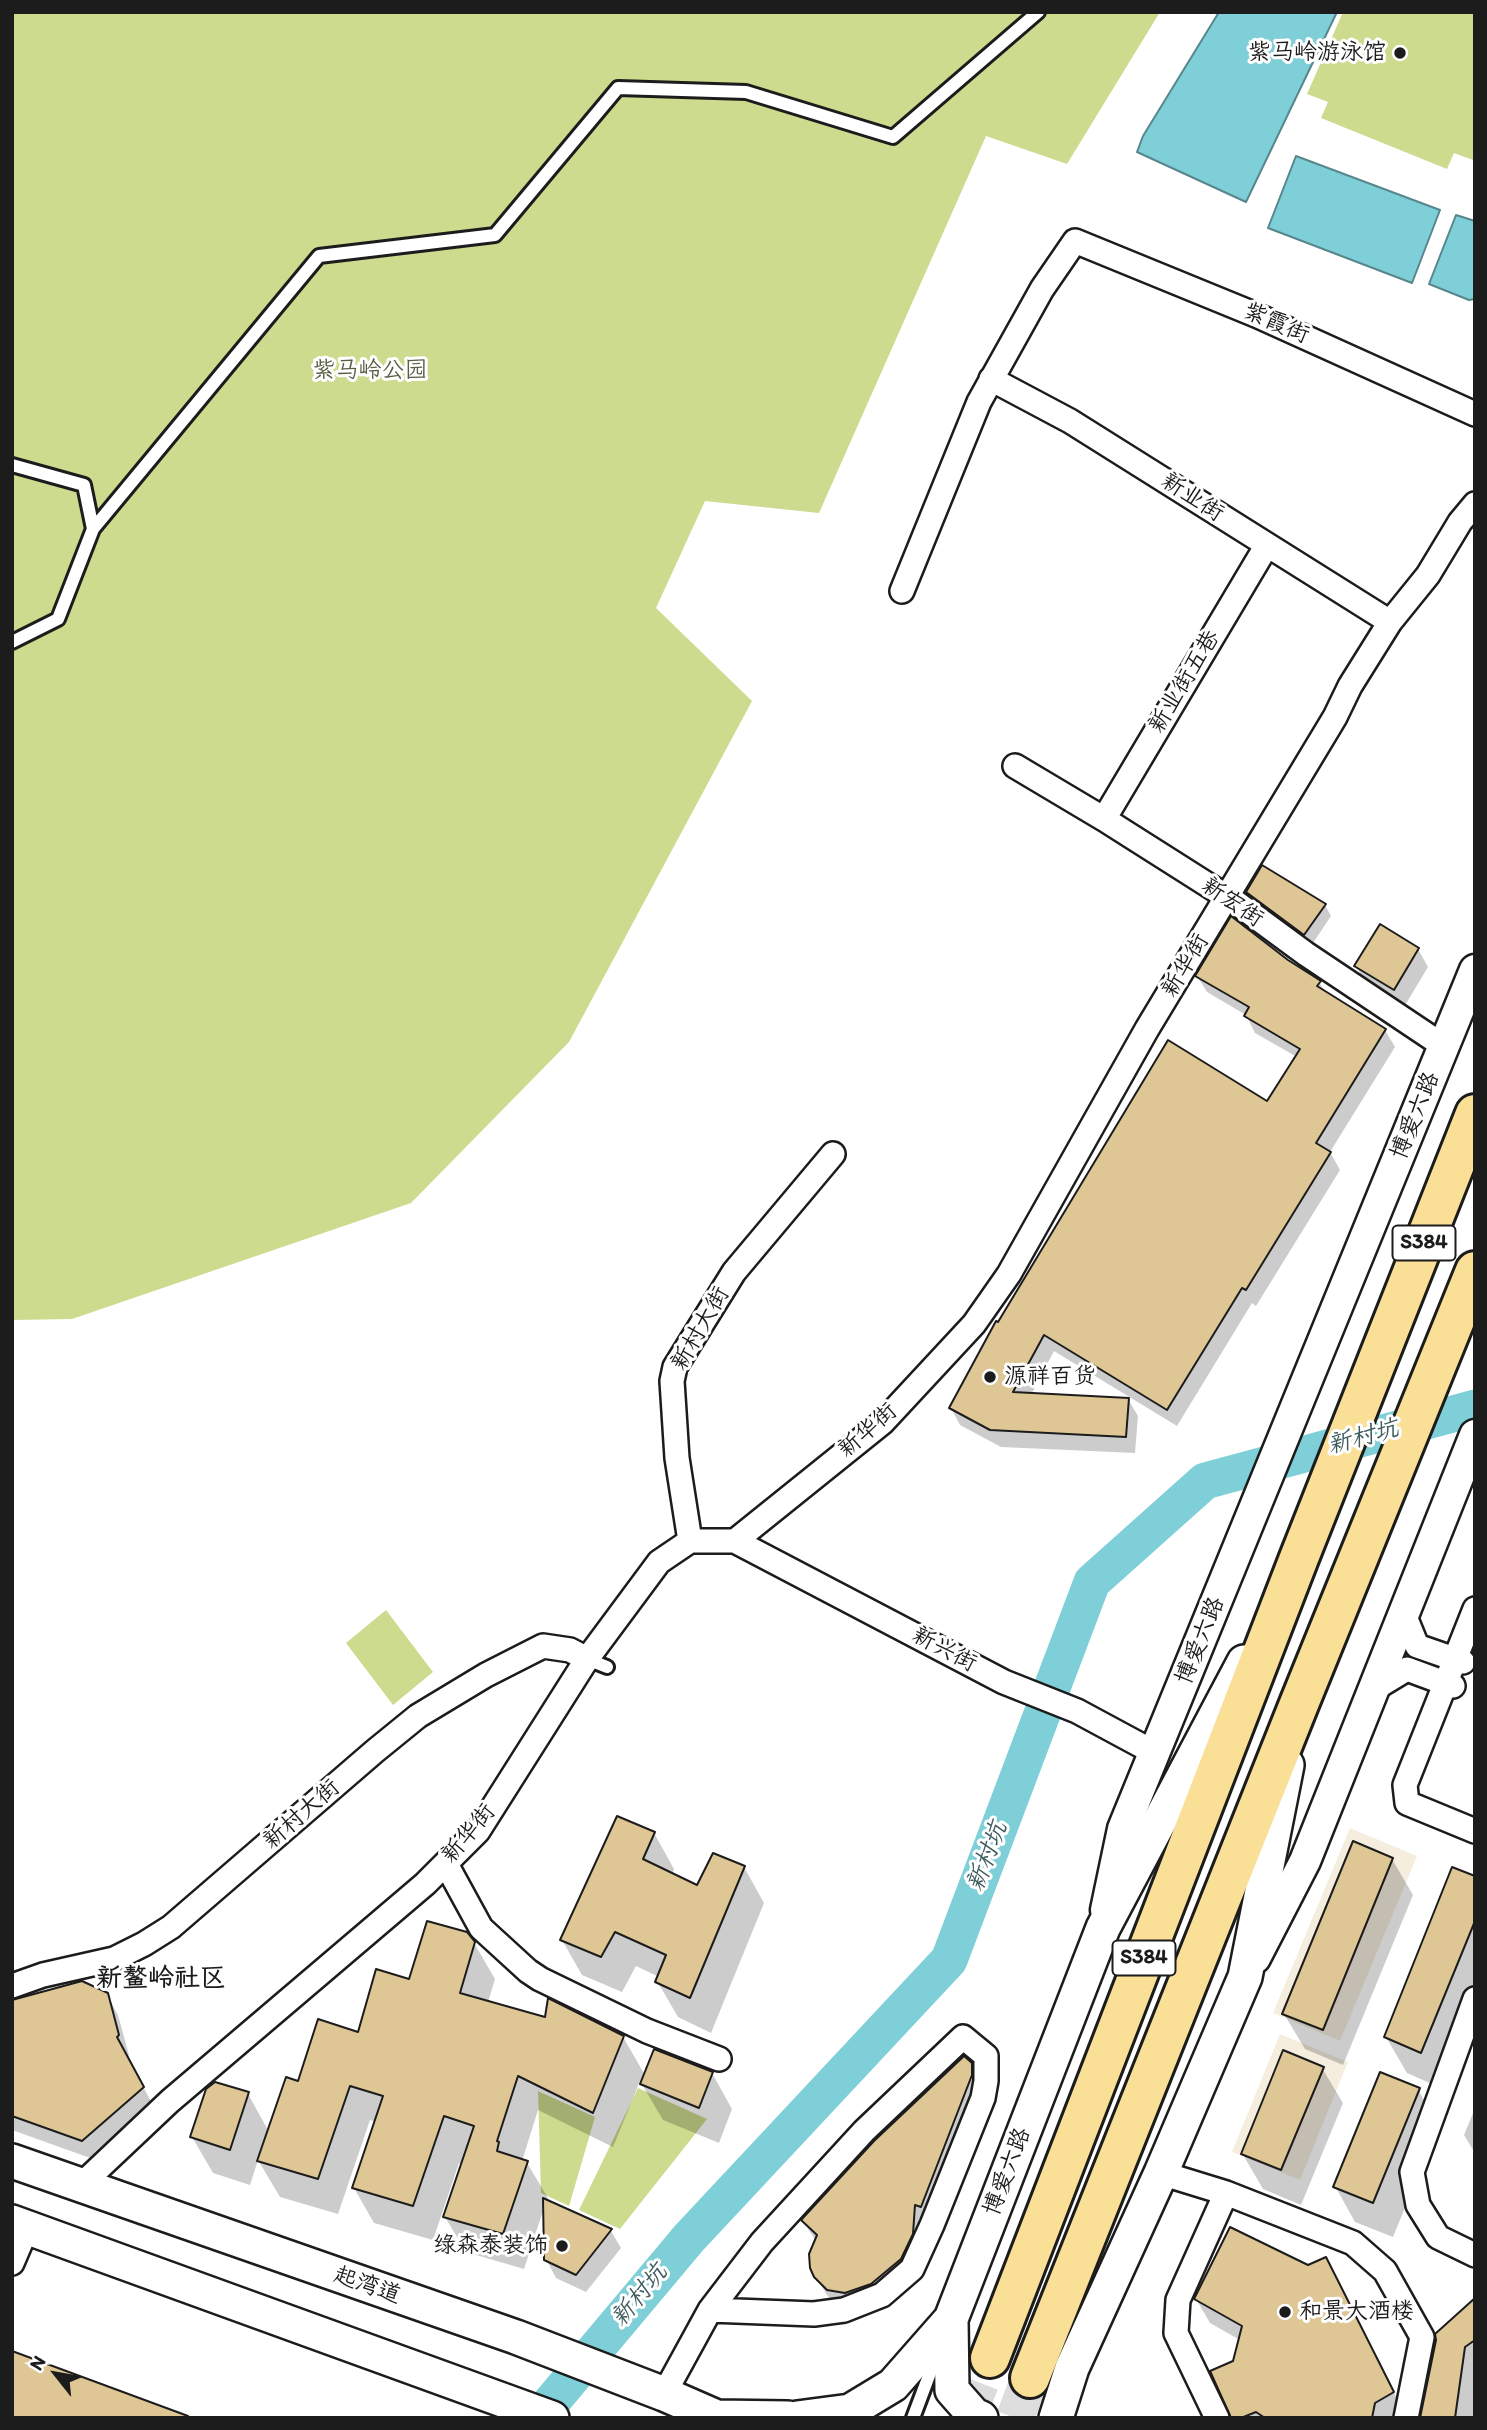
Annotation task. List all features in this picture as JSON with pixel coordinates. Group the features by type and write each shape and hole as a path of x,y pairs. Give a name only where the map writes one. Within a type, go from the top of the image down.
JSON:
{"highway":[{"name":"S384","path":"990,2358 1316,1514 1475,1114"},
{"name":"S384","path":"1030,2378 1475,1271"}],"main road":[{"path":"1103,1928 1299,1558"},
{"path":"1056,2418 1072,2368 1161,2173 1245,1977 1299,1704"},
{"name":"博爱六路","path":"951,2319 1103,1928"},
{"name":"起湾道","path":"12,2161 516,2337 718,2417"},
{"path":"19,2225 552,2418"},
{"path":"797,2418 850,2411 893,2385 951,2319"},
{"path":"951,2319 952,2390 974,2415 981,2418"},
{"path":"1037,2418 1072,2368"},
{"path":"1072,2368 1080,2418"},
{"path":"718,2417 788,2418"}],"street":[{"name":"紫霞街","path":"991,379 1042,289 1075,241 1268,320 1475,414"},
{"name":"新业街","path":"991,379 1070,421 1390,622"},
{"path":"902,591 950,469 991,379"},
{"name":"新华街","path":"735,1541 883,1422 974,1324 1009,1274 1147,1029 1390,622 1428,575 1475,504"},
{"name":"新业街五巷","path":"1104,819 1267,545"},
{"name":"新宏街","path":"1015,766 1227,898 1316,962 1445,1046"},
{"name":"博爱六路","path":"1103,1928 1123,1829 1475,970"},
{"name":"新村大街","path":"690,1541 677,1458 672,1381 675,1367 734,1272 833,1154"},
{"path":"1245,1977 1305,1861 1475,1435"},
{"path":"690,1541 735,1541"},
{"name":"新华街","path":"80,2186 170,2101 425,1884 478,1831 597,1663 659,1562 690,1541"},
{"name":"新兴街","path":"735,1541 1004,1682 1077,1711 1155,1753"},
{"path":"1475,1609 1459,1661 1405,1785 1408,1803 1475,1831"},
{"path":"1404,1614 1417,1646 1459,1661"},
{"path":"1459,1661 1475,1632"},
{"name":"新村大街","path":"12,1986 43,1975 114,1959 144,1944 189,1911 418,1716 486,1675 543,1646 570,1650 597,1663"},
{"path":"1374,1689 1407,1669 1449,1685"},
{"path":"1449,1685 1414,1784 1418,1799 1475,1823"},
{"path":"446,1864 481,1928 528,1971 648,2031 719,2059"},
{"path":"1475,1999 1412,2172 1418,2205 1438,2237 1475,2255"},
{"path":"664,2394 710,2310 762,2242 864,2131 963,2037 986,2056 983,2098 912,2269 883,2295 844,2310 814,2314 710,2310"},
{"path":"1161,2173 1226,2193 1353,2243 1385,2271 1422,2337 1406,2418"},
{"path":"1217,2418 1176,2333 1178,2300 1226,2193"},
{"path":"12,2263 19,2225"}],"lane":[{"path":"12,642 58,619 93,529 320,256 495,235 618,88 746,92 893,137 1038,12"},
{"path":"12,465 85,485 93,529"},
{"path":"913,2418 951,2319"}],"shaded area":[{"path":"1350,1828 1417,1856 1340,2041 1273,2013"},
{"path":"1280,2034 1348,2062 1300,2180 1232,2152"}],"green space":[{"name":"紫马岭公园","path":"12,12 1160,12 1067,164 986,136 819,513 705,501 656,608 752,701 569,1042 411,1203 72,1319 12,1320"},
{"name":"紫马岭游泳馆","path":"1343,12 1475,12 1473,160 1454,153 1447,169 1321,118 1328,102 1307,94"},
{"path":"386,1610 433,1672 393,1705 346,1643"},
{"path":"638,2088 707,2119 620,2229 579,2210"},
{"path":"538,2091 595,2117 569,2206 541,2193"}],"water":[{"path":"1219,12 1337,12 1246,202 1137,152 1143,136"},
{"path":"1296,156 1440,210 1412,283 1268,228"},
{"path":"1456,215 1475,221 1475,299 1469,300 1429,284"}],"building":[{"path":"1262,865 1326,904 1304,935 1246,892"},
{"path":"1231,916 1288,960 1321,981 1317,986 1386,1029 1316,1143 1331,1152 1246,1290 1242,1288 1167,1410 1044,1335 1013,1392 1129,1398 1126,1437 990,1430 949,1408 996,1321 998,1322 1168,1040 1267,1101 1300,1049 1244,1016 1249,1007 1195,976"},
{"path":"1380,924 1419,948 1394,990 1354,966"},
{"path":"617,1816 655,1832 643,1859 697,1885 713,1853 745,1866 690,1998 655,1982 666,1955 615,1932 601,1957 560,1940"},
{"path":"1353,1841 1393,1858 1323,2030 1282,2014"},
{"path":"1452,1867 1475,1876 1475,1921 1421,2053 1384,2037"},
{"path":"427,1921 467,1932 475,1942 460,1993 545,2017 548,1998 624,2036 593,2113 518,2076 497,2141 497,2151 528,2161 503,2234 443,2217 474,2126 444,2116 413,2206 352,2188 383,2096 350,2086 318,2179 257,2161 286,2077 298,2081 318,2019 358,2032 376,1969 409,1979"},
{"path":"82,1981 108,1993 119,2035 117,2037 144,2087 82,2141 12,2116 12,2000"},
{"path":"654,2049 713,2072 699,2108 640,2084"},
{"path":"1283,2050 1324,2067 1281,2170 1241,2154"},
{"path":"964,2056 972,2063 972,2075 921,2207 915,2205 913,2234 901,2259 871,2284 845,2293 827,2290 814,2277 810,2268 809,2254 817,2235 801,2220 874,2141"},
{"path":"1380,2072 1420,2088 1373,2203 1333,2187"},
{"path":"215,2082 249,2092 230,2150 190,2137 206,2089"},
{"path":"543,2198 612,2229 576,2275 544,2260"},
{"name":"和景大酒楼","path":"1230,2227 1308,2265 1326,2257 1394,2392 1375,2403 1372,2418 1265,2418 1256,2412 1241,2418 1231,2418 1210,2371 1233,2361 1242,2326 1194,2299"},
{"path":"1475,2298 1475,2340 1465,2347 1455,2418 1420,2418 1435,2334"},
{"path":"12,2351 188,2416 188,2418 12,2418"}],"waterway":[{"name":"新村坑","path":"538,2418 689,2238 949,1960 1092,1582 1205,1481 1475,1408"}],"tunnel":[{"path":"966,2418 990,2358"},
{"path":"1015,2418 1030,2378"}],"place":[{"name":"紫马岭游泳馆","path":"1400,53"},
{"name":"源祥百货","path":"990,1377"},
{"name":"绿森泰装饰","path":"562,2246"},
{"name":"和景大酒楼","path":"1285,2312"}],"district":[{"name":"新鳌岭社区","path":"161,1979"}]}
